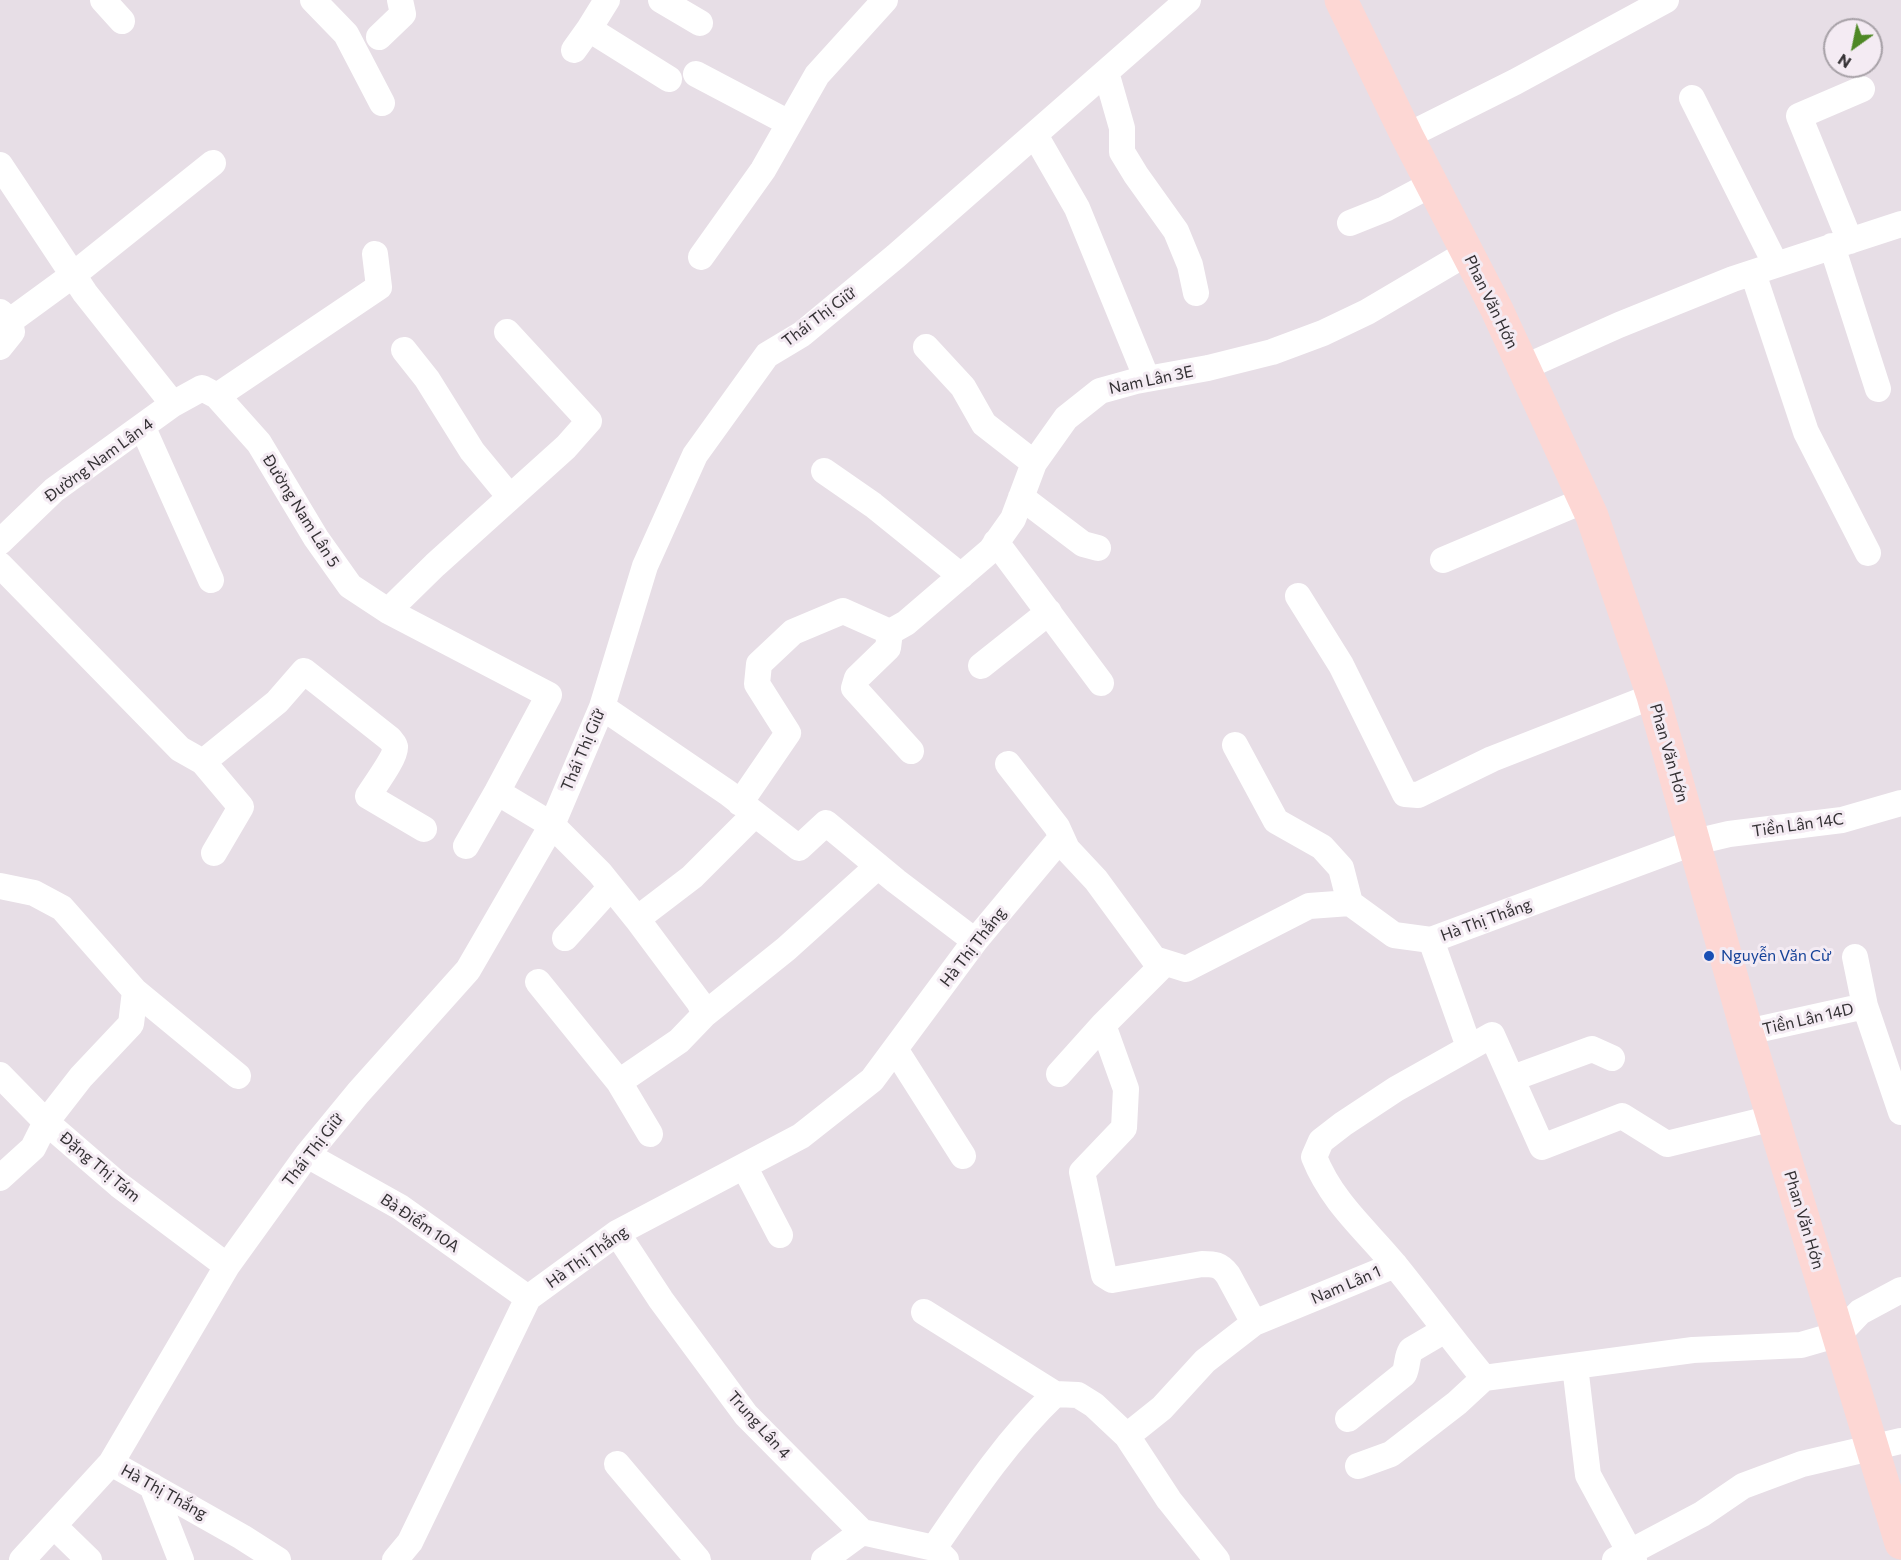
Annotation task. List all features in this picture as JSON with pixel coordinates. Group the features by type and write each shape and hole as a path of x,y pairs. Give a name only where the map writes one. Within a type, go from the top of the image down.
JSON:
{"main road":[{"name":"Phan Văn Hớn","path":"1341,0 1407,136 1497,310 1592,516 1653,696 1747,1032 1839,1334 1887,1444 1901,1543"}],"street":[{"path":"103,0 122,21"},
{"path":"313,0 346,34 382,103"},
{"path":"379,37 403,14 400,0"},
{"path":"574,50 607,0"},
{"path":"661,0 700,23"},
{"path":"701,257 763,170 817,75 885,0"},
{"path":"1407,136 1515,82 1666,0"},
{"name":"Thái Thị Giữ","path":"22,1560 111,1462 227,1266 308,1155 358,1093 468,970 552,825 602,707 645,566 695,455 767,356 802,334 852,293 1106,72 1178,3"},
{"path":"590,29 669,79"},
{"path":"1106,72 1122,128 1122,152 1176,231 1190,265 1196,293"},
{"path":"696,74 789,123"},
{"path":"1862,89 1799,116 1841,243 1878,389"},
{"path":"1692,98 1765,269 1806,432 1868,554"},
{"path":"1035,135 1077,208 1147,379"},
{"path":"0,347 12,332 5,316 73,275 213,163"},
{"path":"0,165 85,293 173,404 202,388 217,396 379,287 375,254"},
{"path":"1350,223 1385,209 1432,184"},
{"path":"1523,368 1619,325 1765,269 1901,224"},
{"name":"Nam Lân 3E","path":"890,632 906,623 991,550 1013,519 1034,464 1066,418 1100,391 1272,352 1323,333 1367,312 1467,253"},
{"path":"388,611 435,565 566,447 589,421 507,332"},
{"path":"926,347 963,387 984,424 1034,464"},
{"path":"404,350 427,379 472,451 510,497"},
{"name":"Đường Nam Lân 5","path":"217,396 259,443 316,538 350,586 388,611 549,695 466,846"},
{"name":"Đường Nam Lân 4","path":"0,542 54,489 143,428 173,404"},
{"path":"143,428 211,579"},
{"path":"825,471 873,505 961,576"},
{"path":"1021,497 1083,544 1098,548"},
{"path":"1443,560 1585,500"},
{"path":"996,542 1101,683"},
{"path":"0,565 180,749 202,762 241,807 214,853"},
{"path":"1298,596 1341,665 1405,794 1418,795 1492,759 1653,696"},
{"path":"637,919 692,877 748,809 788,733 757,684 759,664 794,632 843,611 890,632 888,648 857,678 854,688 911,751"},
{"path":"981,666 1049,612"},
{"path":"202,762 277,702 304,671 395,745 395,750 368,796 424,829"},
{"path":"602,707 748,809 799,849 826,823 975,941"},
{"path":"1008,764 1057,827 1067,849 1096,880 1154,959 1186,969 1309,906 1350,903 1341,868 1322,847 1276,821 1235,745"},
{"path":"497,792 552,825 600,873 699,1002 705,1014"},
{"name":"Tiền Lân 14C","path":"1695,843 1729,834 1842,820 1901,803"},
{"name":"Hà Thị Thắng","path":"1350,903 1394,934 1431,940 1695,843"},
{"name":"Hà Thị Thắng","path":"395,1560 410,1542 528,1298 617,1233 801,1136 872,1080 975,941 1056,844 1067,849"},
{"path":"619,1082 679,1041 705,1014 786,949 878,866"},
{"path":"0,886 34,893 62,908 135,991 238,1076"},
{"path":"565,938 611,886"},
{"path":"1431,940 1468,1047"},
{"path":"1855,957 1865,1006"},
{"path":"1059,1074 1102,1025 1165,963"},
{"path":"538,982 619,1082 650,1134"},
{"name":"Đặng Thị Tám","path":"135,991 131,1024 81,1077 46,1122 119,1185 227,1266"},
{"name":"Tiền Lân 14D","path":"1747,1032 1865,1006 1901,1112"},
{"path":"1102,1025 1126,1089 1124,1128 1082,1172 1104,1275 1112,1280 1202,1264 1216,1264 1228,1275 1254,1323"},
{"path":"1395,1265 1347,1213 1321,1174 1314,1157 1321,1141 1343,1124 1396,1089 1492,1035 1542,1147 1622,1116 1667,1144 1773,1118"},
{"path":"1513,1078 1592,1048 1612,1058"},
{"path":"895,1049 963,1156"},
{"path":"0,1075 46,1122 33,1148 0,1178"},
{"name":"Bà Điểm 10A","path":"308,1155 400,1207 528,1298"},
{"path":"744,1166 780,1235"},
{"name":"Trung Lân 4","path":"617,1233 661,1300 746,1414 862,1532"},
{"name":"Nam Lân 1","path":"1127,1436 1162,1408 1205,1361 1254,1323 1395,1265 1484,1378"},
{"path":"1358,1466 1391,1454 1457,1403 1484,1378 1693,1350 1801,1345 1839,1334 1860,1312 1901,1290"},
{"path":"924,1312 1055,1394 1078,1395 1094,1405 1127,1436 1168,1500 1217,1560"},
{"path":"1348,1419 1404,1374 1411,1350 1444,1330"},
{"path":"1575,1366 1588,1475 1626,1557 1702,1514 1743,1486 1802,1464 1887,1444"},
{"path":"824,1560 862,1532 940,1554 984,1474 1032,1416 1055,1394"},
{"name":"Hà Thị Thắng","path":"111,1462 278,1560"},
{"path":"617,1464 698,1560"},
{"path":"152,1486 181,1560"},
{"path":"54,1526 89,1560"}],"place":[{"name":"Nguyễn Văn Cừ","path":"1709,956"}]}
